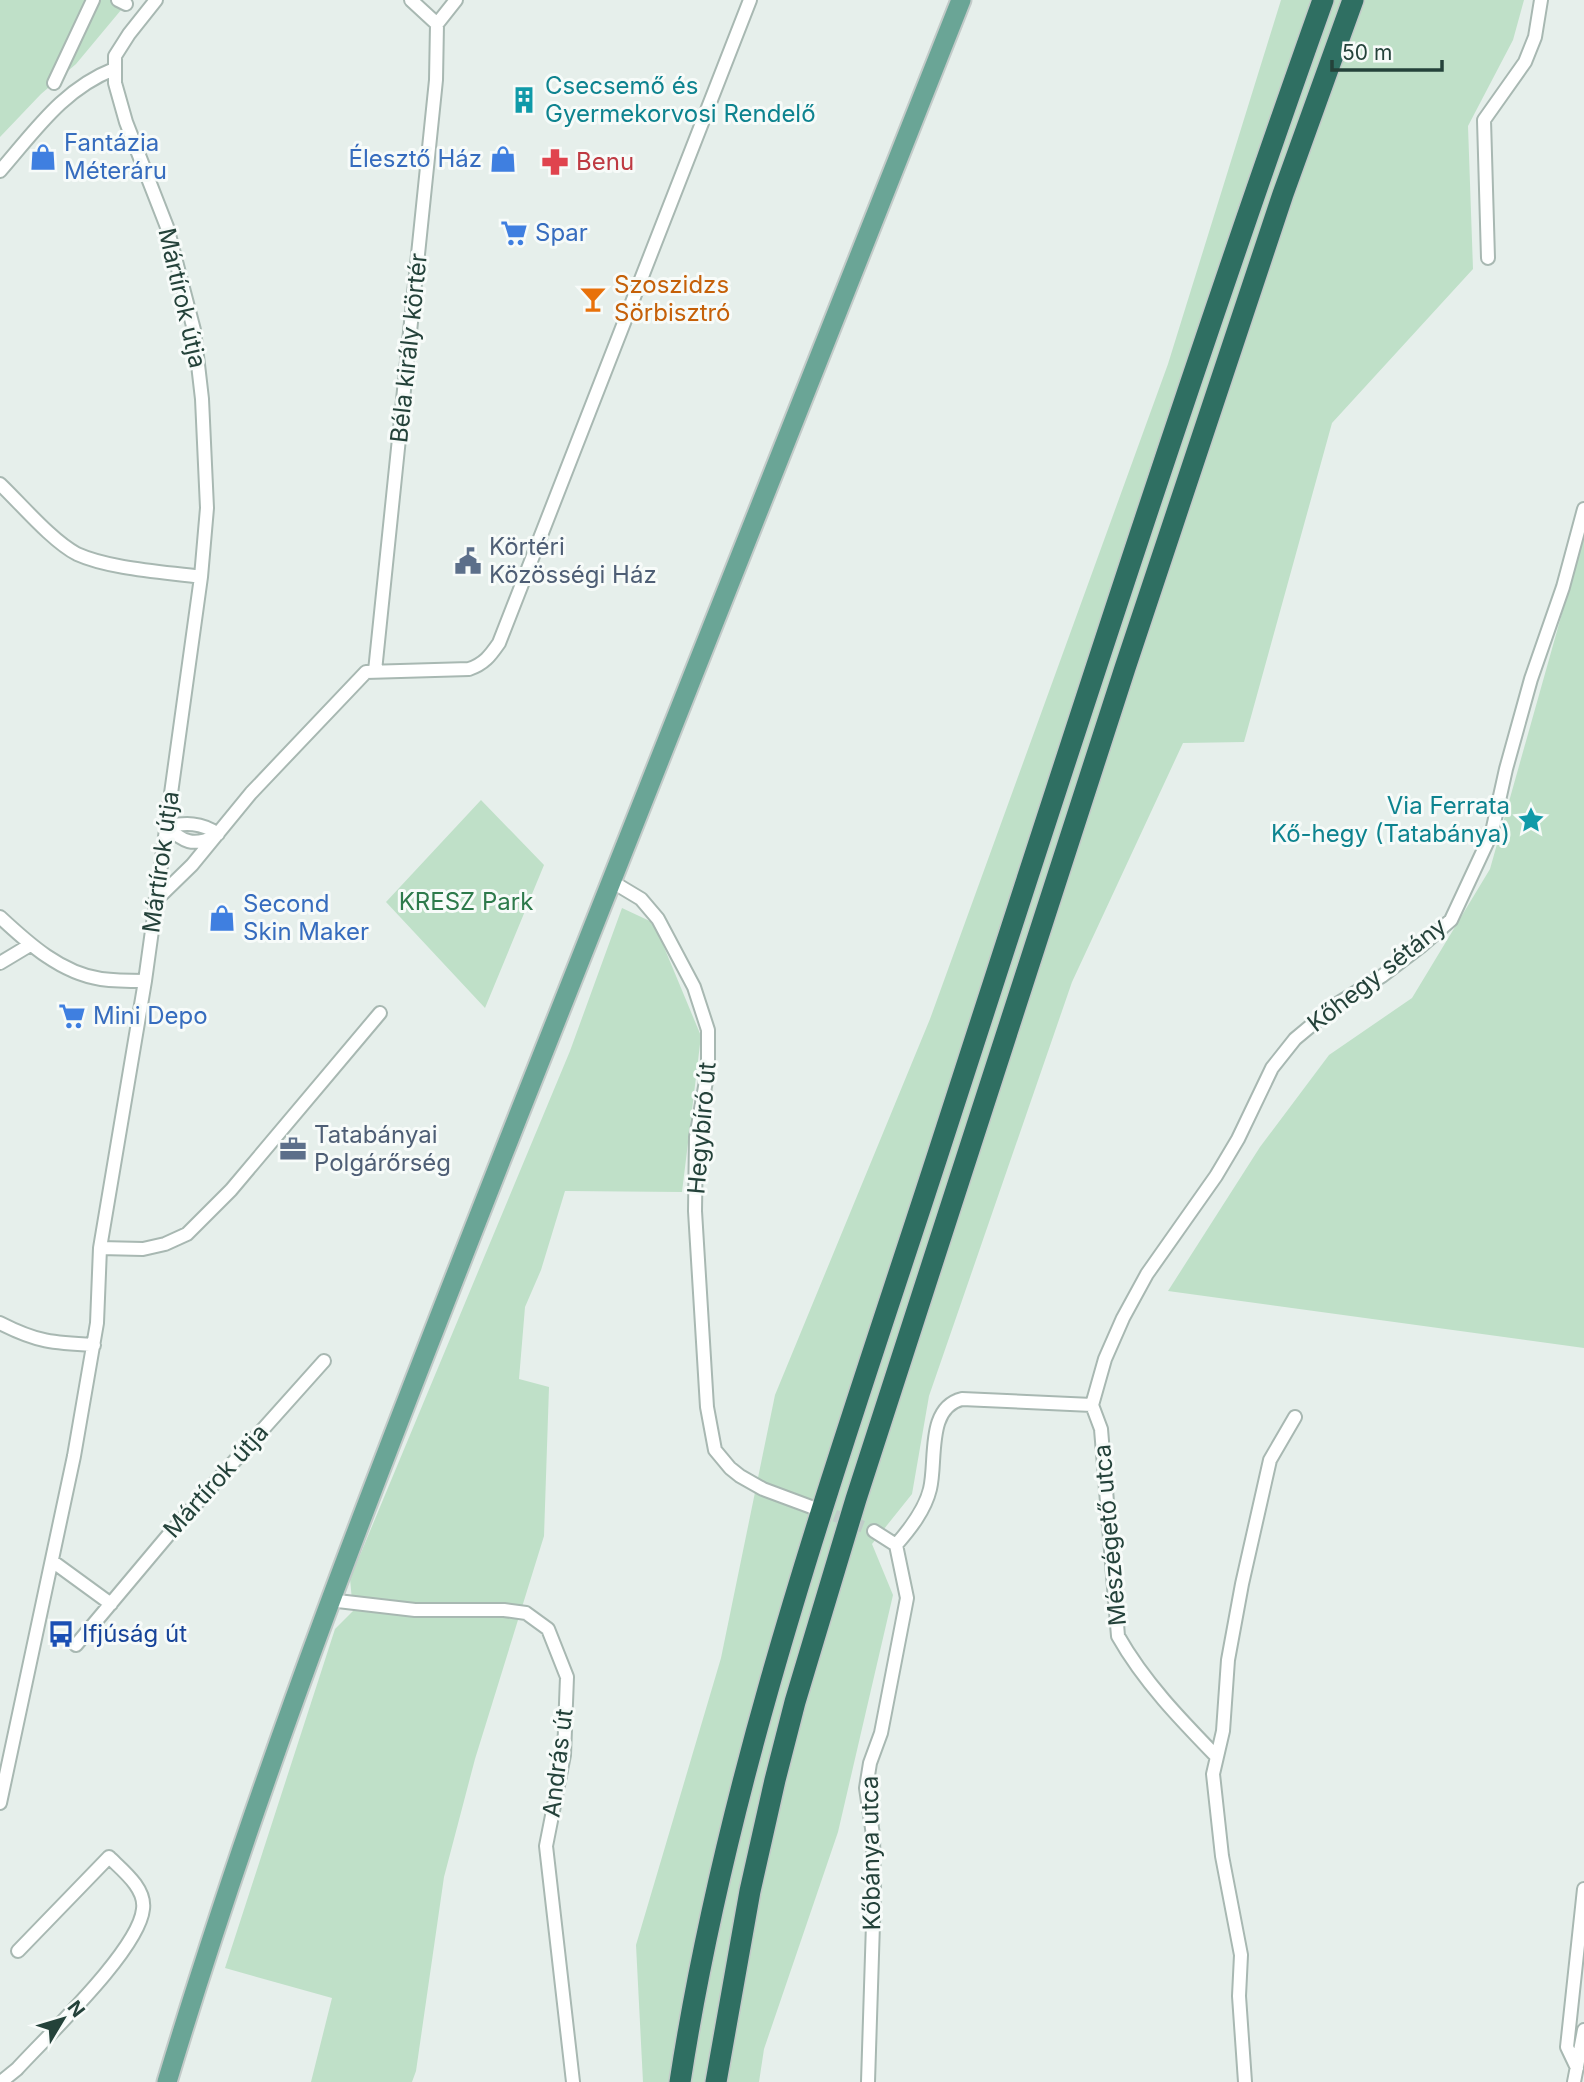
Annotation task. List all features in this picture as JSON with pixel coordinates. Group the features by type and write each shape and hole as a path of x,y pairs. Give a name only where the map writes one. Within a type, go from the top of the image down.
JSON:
{"highway":[{"path":"680,2082 712,1903 763,1708 831,1484 1028,873 1217,304 1323,0"},
{"path":"716,2082 750,1891 775,1780 795,1702 856,1499 1129,655 1283,194 1353,0"}],"main road":[{"path":"167,2082 224,1898 329,1600 961,0"}],"street":[{"path":"54,83 93,0"},
{"path":"0,171 69,94 91,78 114,69 115,56 156,0"},
{"path":"411,0 437,24 456,0"},
{"path":"155,901 192,865 251,793 366,672 469,669 481,665 499,643 750,0"},
{"path":"1488,258 1483,120 1525,62 1535,37 1541,0"},
{"name":"Béla király körtér","path":"375,671 435,93 437,24"},
{"name":"Mártírok útja","path":"0,1802 5,1760 52,1561 94,1345 100,1248 145,981 201,577 207,508 207,456 194,330 167,227 127,122 115,83 114,69"},
{"path":"0,484 58,540 76,553 94,560 201,577"},
{"name":"Kőhegy sétány","path":"1092,1405 1104,1359 1123,1318 1147,1274 1216,1176 1238,1139 1272,1068 1295,1039 1337,1004 1382,976 1451,920 1492,832 1506,769 1563,587 1584,509"},
{"path":"166,827 182,841 203,842 218,834"},
{"name":"Hegybíró út","path":"611,881 641,899 658,919 694,987 708,1030 708,1070 696,1137 695,1211 707,1406 715,1450 740,1476 763,1489 814,1508"},
{"path":"0,917 30,945 51,959 100,979 145,981"},
{"path":"0,963 30,945"},
{"path":"100,1248 143,1249 165,1244 187,1234 231,1190 380,1013"},
{"path":"0,1323 49,1343 94,1345"},
{"name":"Mártírok útja","path":"76,1645 170,1533 324,1361"},
{"path":"874,1531 896,1545 913,1526 930,1492 936,1433 942,1411 950,1402 962,1399 1092,1405"},
{"name":"Mészégető utca","path":"1092,1405 1101,1429 1118,1636 1134,1665 1217,1757"},
{"path":"1244,2082 1239,1996 1241,1955 1222,1856 1213,1774 1223,1731 1228,1660 1239,1597 1270,1460 1294,1417"},
{"name":"Kőbánya utca","path":"868,2082 874,1892 873,1835 866,1788 870,1763 881,1733 907,1598 896,1545"},
{"path":"52,1561 111,1604"},
{"name":"András út","path":"329,1600 415,1610 504,1610 526,1613 548,1629 567,1677 565,1755 546,1846 573,2082"},
{"path":"1,2082 17,2069 116,1962 137,1928 144,1908 138,1887 109,1857 18,1951"},
{"path":"1577,2068 1567,2047 1584,1889"},
{"path":"1574,2082 1584,2030"}],"green space":[{"path":"0,0 118,0 126,4 76,64 41,94 0,137"},
{"path":"1281,0 1524,0 1513,40 1468,126 1473,269 1332,423 1244,742 1183,743 1072,982 929,1396 912,1494 872,1544 893,1595 838,1832 764,2049 759,2082 643,2082 636,1945 721,1658 775,1395 930,1019 1168,364"},
{"path":"1584,535 1584,1348 1168,1291 1260,1147 1329,1055 1412,998 1490,869"},
{"name":"KRESZ Park","path":"481,800 544,865 485,1008 386,902"},
{"path":"622,908 654,923 701,1036 682,1192 565,1191 541,1270 525,1307 519,1379 549,1387 544,1536 475,1759 444,1877 416,2071 412,2082 311,2082 332,1998 225,1968 335,1629 353,1611 350,1579 570,1051"}],"tunnel":[{"path":"818,1509 874,1531"}],"place":[{"name":"Csecsemő és Gyermekorvosi Rendelő","path":"524,100"},
{"name":"Fantázia Méteráru","path":"43,157"},
{"name":"Élesztő Ház","path":"503,159"},
{"name":"Benu","path":"555,162"},
{"name":"Spar","path":"514,233"},
{"name":"Szoszidzs Sörbisztró","path":"593,299"},
{"name":"Körtéri Közösségi Ház","path":"468,561"},
{"name":"Via Ferrata Kő-hegy (Tatabánya)","path":"1531,820"},
{"name":"Second Skin Maker","path":"222,918"},
{"name":"Mini Depo","path":"72,1016"},
{"name":"Tatabányai Polgárőrség","path":"293,1149"},
{"name":"Ifjúság út","path":"61,1634"}]}
